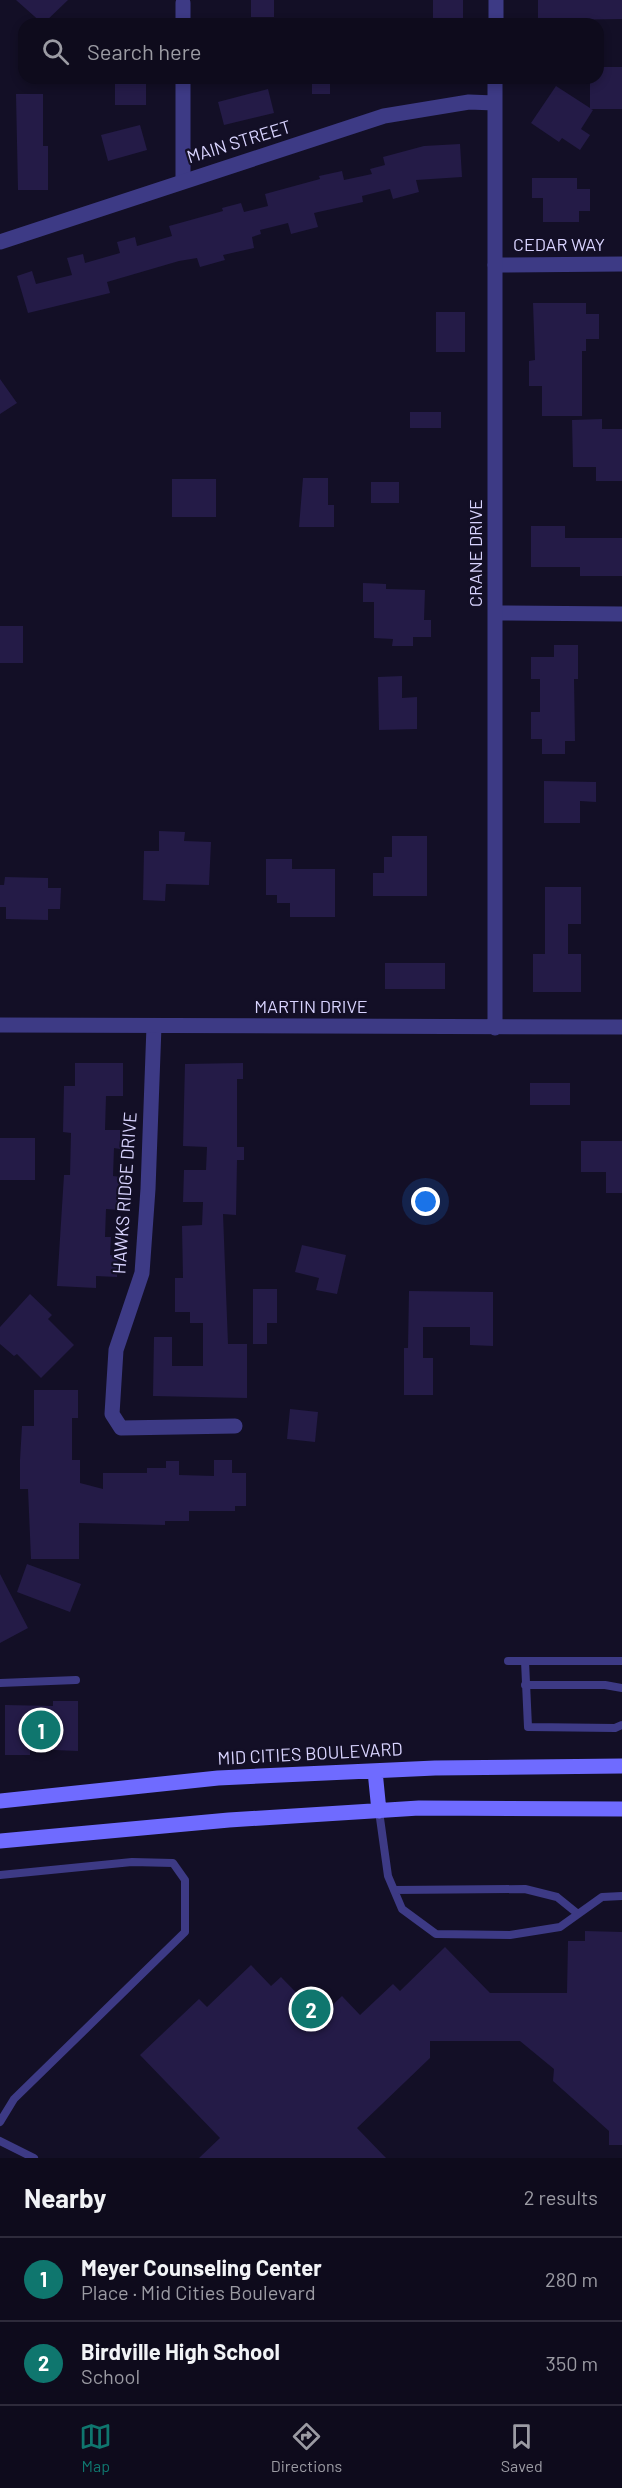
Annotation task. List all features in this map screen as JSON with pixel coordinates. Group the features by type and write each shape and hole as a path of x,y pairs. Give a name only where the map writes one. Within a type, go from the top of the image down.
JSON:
{"main road":[{"name":"MID CITIES BOULEVARD","path":"0,1801 218,1778 435,1768 622,1766"},
{"path":"375,1771 379,1811"},
{"path":"0,1841 229,1820 419,1808 622,1809"}],"street":[{"path":"496,0 496,18"},
{"path":"183,3 183,18"},
{"path":"183,84 183,180"},
{"name":"CRANE DRIVE","path":"495,84 495,1028"},
{"name":"MAIN STREET","path":"0,242 183,180 384,116 469,102 495,103"},
{"name":"CEDAR WAY","path":"495,265 622,264"},
{"path":"496,613 622,614"},
{"name":"MARTIN DRIVE","path":"0,1025 622,1027"},
{"name":"HAWKS RIDGE DRIVE","path":"154,1026 148,1189 142,1273 116,1350 112,1414 121,1428 234,1426"}],"lane":[{"path":"508,1661 622,1661"},
{"path":"525,1661 528,1727 615,1728 622,1725"},
{"path":"0,1683 76,1680"},
{"path":"525,1685 605,1685 622,1688"},
{"path":"379,1811 388,1876 402,1909 436,1934 510,1935 561,1927 602,1897 622,1896"},
{"path":"0,1875 132,1862 173,1863 184,1880 185,1932 14,2099 0,2122"},
{"path":"394,1890 525,1889 557,1897 578,1914"},
{"path":"0,2141 34,2158"}],"building":[{"path":"16,0 68,0 49,18 36,18"},
{"path":"251,0 274,0 274,17 251,17"},
{"path":"433,0 463,0 463,18 433,18"},
{"path":"538,0 622,0 622,19 538,18"},
{"path":"604,67 622,67 622,109 591,109 593,110 581,129 590,135 580,150 562,138 559,142 531,123 556,86 590,108 590,84 604,84"},
{"path":"115,84 146,84 146,105 115,105"},
{"path":"312,84 330,84 330,94 312,94"},
{"path":"268,89 274,113 224,125 218,102"},
{"path":"16,94 43,94 43,146 48,146 48,190 18,190"},
{"path":"140,125 147,150 108,161 101,135"},
{"path":"460,144 462,177 416,180 419,192 393,199 390,189 362,196 363,202 314,213 318,227 291,234 288,223 260,230 261,234 252,237 254,248 223,255 225,260 200,267 197,258 179,261 107,282 110,293 28,313 17,276 32,271 36,284 72,275 67,258 83,254 85,263 120,253 117,242 135,237 137,246 172,236 169,226 223,211 222,208 241,203 244,212 268,206 265,194 320,179 319,176 342,171 344,180 372,174 370,169 385,165 383,157 424,146"},
{"path":"532,178 577,178 577,189 590,189 590,211 579,211 579,222 543,222 543,198 532,198"},
{"path":"533,303 586,303 586,314 599,314 599,339 586,339 586,351 582,351 582,416 542,416 542,386 529,386 529,361 535,360"},
{"path":"436,312 465,312 465,352 436,352"},
{"path":"0,379 17,403 0,414"},
{"path":"410,412 441,412 441,428 410,428"},
{"path":"602,419 602,429 622,429 622,481 596,481 596,467 573,467 572,420"},
{"path":"303,478 328,478 328,505 334,505 334,527 299,527"},
{"path":"172,479 216,479 216,517 172,517"},
{"path":"371,482 399,482 399,503 371,503"},
{"path":"531,526 565,526 565,538 622,538 622,576 580,576 580,567 531,567"},
{"path":"363,583 386,584 386,589 425,590 424,620 431,620 431,637 413,637 413,646 392,646 393,639 374,638 374,602 363,602"},
{"path":"0,626 23,626 23,663 0,663"},
{"path":"554,645 578,645 578,679 574,679 575,741 565,741 565,754 542,754 542,739 531,739 531,712 540,712 540,679 531,679 531,657 554,657"},
{"path":"402,676 402,698 417,697 417,729 379,730 378,677"},
{"path":"544,781 596,782 596,802 580,801 580,823 544,823"},
{"path":"159,831 185,832 184,841 211,842 209,885 166,884 165,901 143,900 144,851 159,851"},
{"path":"392,836 427,836 427,896 373,896 373,873 384,873 384,857 392,857"},
{"path":"266,859 292,859 292,869 335,869 335,917 290,917 290,903 277,903 277,895 266,895"},
{"path":"5,877 48,878 48,888 61,888 60,909 48,909 48,920 6,919 6,907 0,907 0,885 4,885"},
{"path":"545,887 581,887 581,924 568,924 568,954 581,954 581,992 533,992 533,954 545,954"},
{"path":"385,963 445,963 445,989 385,989"},
{"path":"75,1063 123,1063 123,1096 106,1096 105,1130 120,1130 120,1149 114,1148 113,1176 121,1177 120,1210 106,1209 105,1237 111,1237 110,1255 118,1256 117,1277 96,1276 96,1288 57,1286 64,1175 70,1175 71,1133 63,1132 64,1086 75,1086"},
{"path":"243,1063 243,1079 237,1079 237,1147 244,1147 244,1160 237,1160 236,1215 223,1214 228,1344 247,1344 247,1398 153,1396 154,1337 172,1337 172,1366 203,1366 203,1323 190,1323 190,1312 175,1312 175,1278 183,1278 182,1226 202,1225 203,1202 183,1202 184,1170 206,1170 207,1147 183,1146 185,1064"},
{"path":"530,1083 570,1083 570,1105 530,1105"},
{"path":"0,1138 35,1138 35,1180 0,1180"},
{"path":"581,1141 622,1141 622,1193 606,1193 606,1172 581,1172"},
{"path":"302,1245 346,1255 337,1294 316,1290 319,1278 295,1272"},
{"path":"253,1289 277,1289 277,1323 267,1323 267,1344 253,1344"},
{"path":"409,1291 493,1292 493,1346 470,1345 470,1327 423,1327 423,1358 433,1358 433,1395 404,1395 404,1348 408,1348"},
{"path":"30,1294 52,1315 48,1319 74,1345 41,1378 17,1354 14,1356 0,1344 0,1327"},
{"path":"34,1390 78,1390 78,1418 72,1418 72,1460 80,1460 80,1483 103,1489 103,1473 147,1473 147,1468 166,1468 166,1461 179,1461 179,1475 214,1476 214,1460 232,1460 232,1473 246,1473 246,1506 235,1506 235,1511 189,1511 189,1521 165,1521 165,1525 79,1523 79,1559 31,1559 28,1489 20,1489 20,1460 22,1426 34,1426"},
{"path":"290,1409 318,1412 315,1442 287,1439"},
{"path":"27,1564 81,1584 70,1612 17,1592"},
{"path":"0,1574 28,1628 0,1643"},
{"path":"53,1701 78,1701 78,1751 30,1749 30,1755 5,1755 5,1705 53,1706"},
{"path":"585,1931 622,1932 622,2145 609,2145 609,2131 553,2081 554,2069 520,2041 430,2041 430,2058 357,2128 386,2158 199,2158 220,2138 140,2055 199,1999 207,2007 251,1965 271,1986 281,1977 320,2017 342,1996 360,2015 393,1984 400,1991 445,1947 490,1993 567,1993 568,1941 585,1941"}],"place":[{"name":"Meyer Counseling Center","path":"41,1730"},
{"name":"Birdville High School","path":"311,2009"}]}
